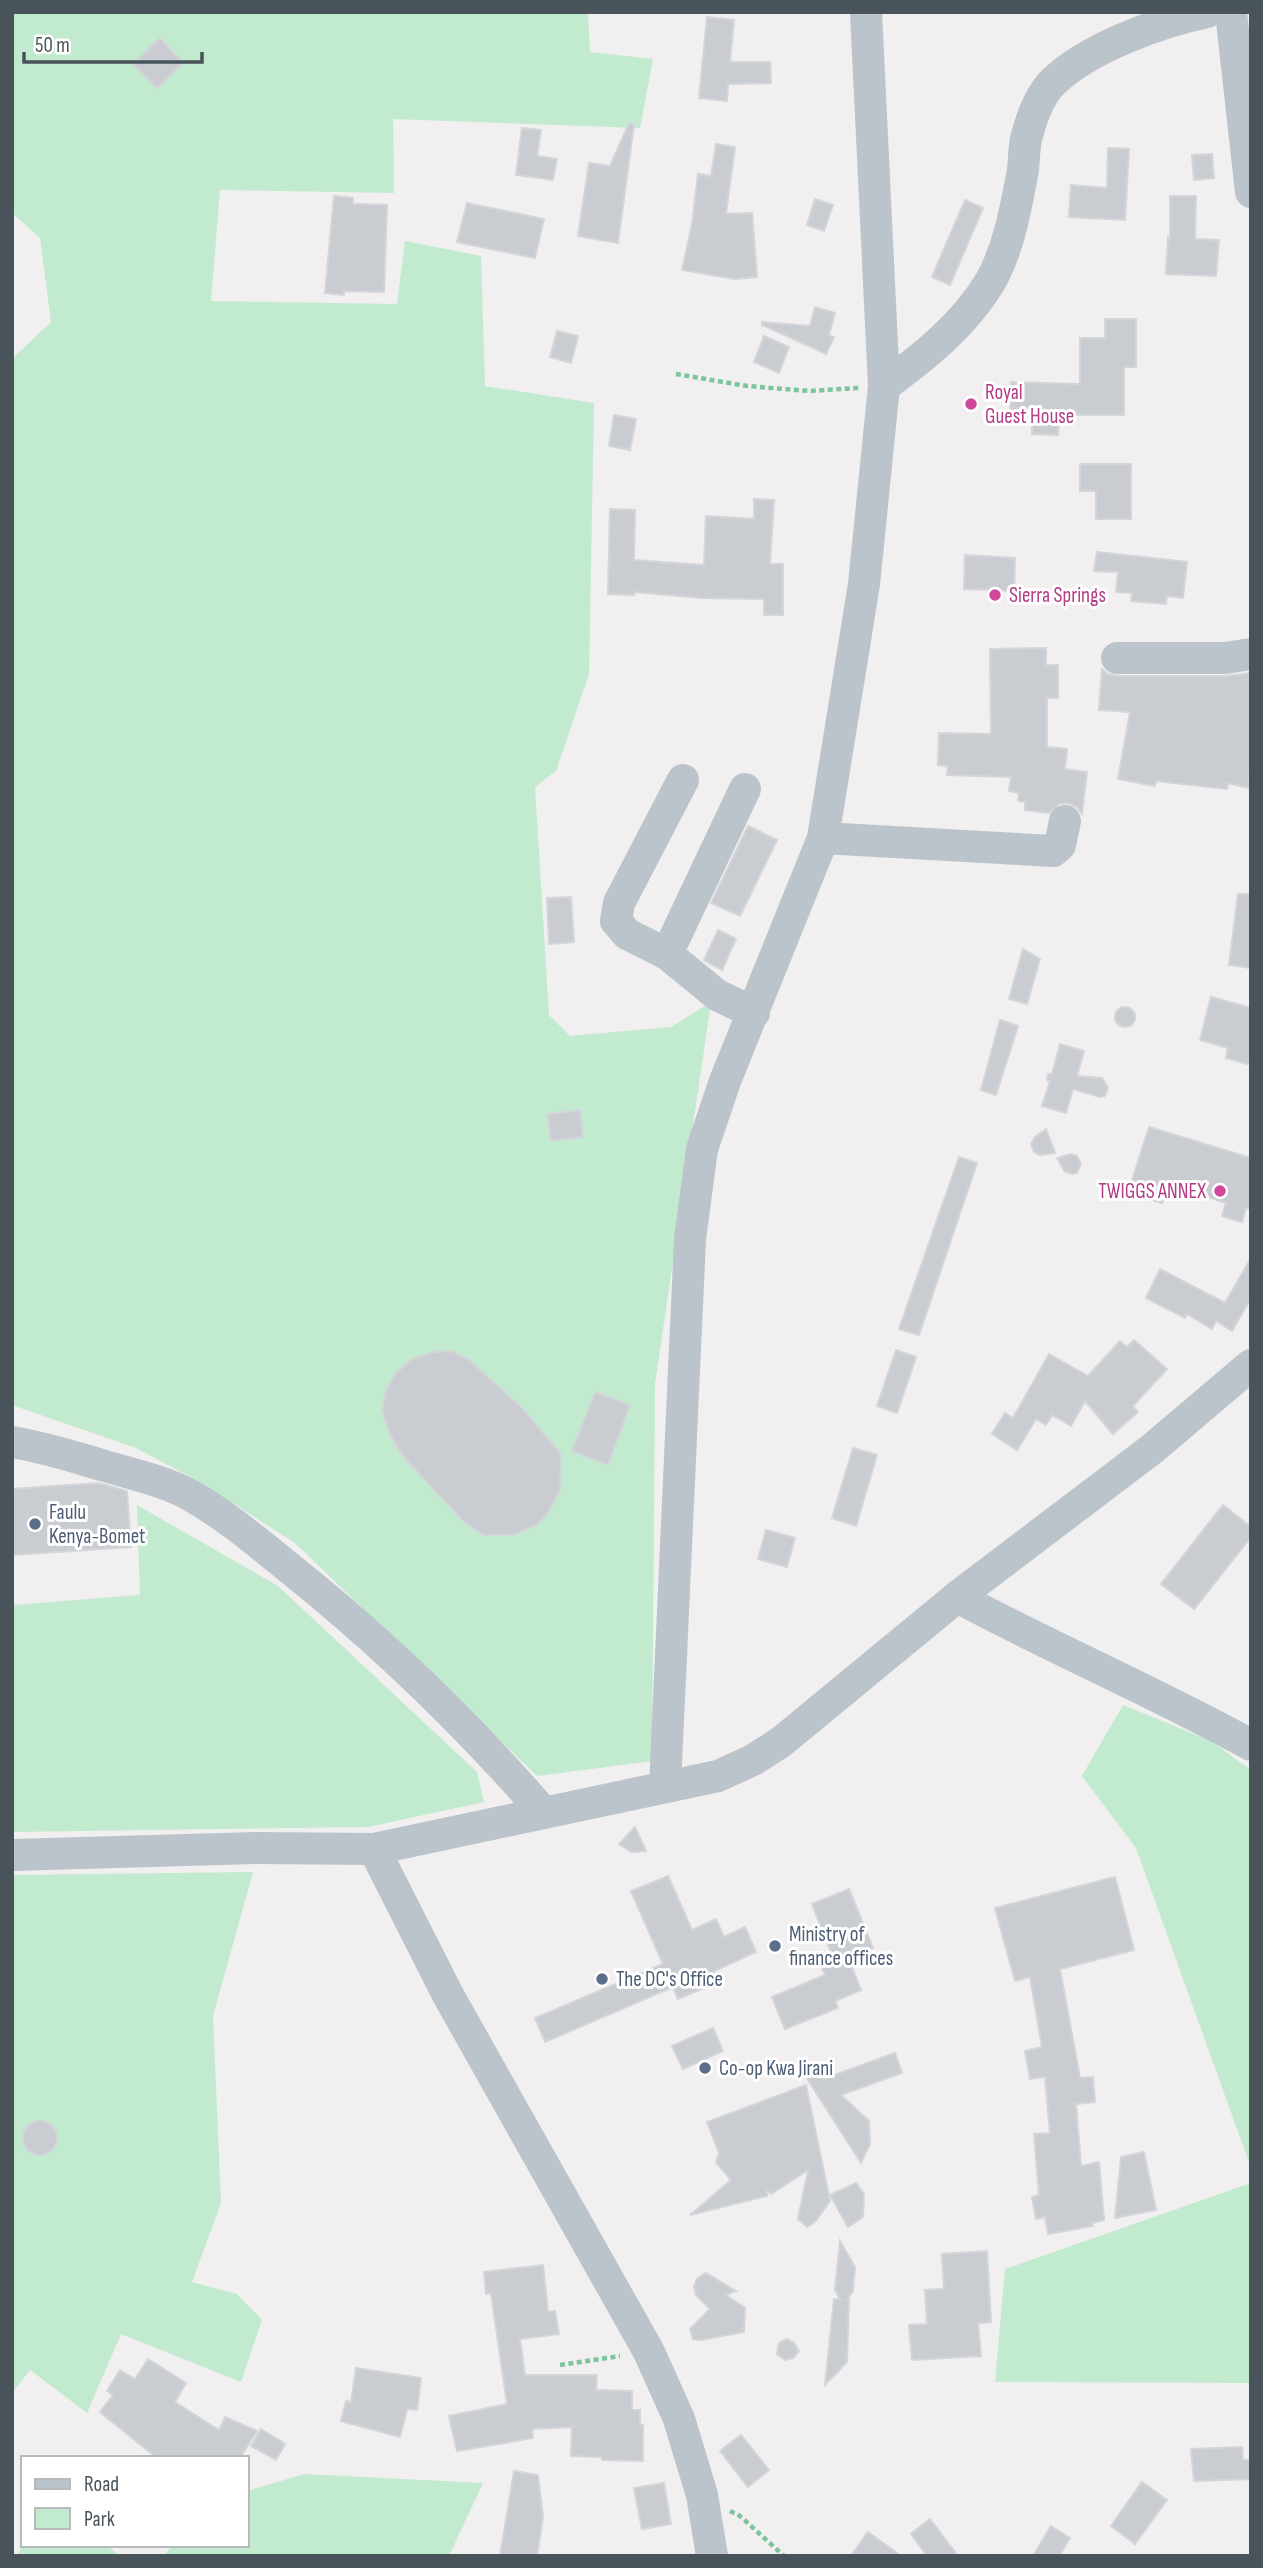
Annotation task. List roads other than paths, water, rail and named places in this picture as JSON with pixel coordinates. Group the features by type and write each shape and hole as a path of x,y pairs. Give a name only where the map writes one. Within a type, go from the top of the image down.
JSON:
{"street":[{"path":"665,1787 690,1239 702,1149 725,1081 823,838 864,584 884,386 866,12"},
{"path":"884,386 944,339 966,315 990,281 1006,245 1023,168 1026,140 1038,103 1052,83 1082,60 1133,36 1173,19 1207,12"},
{"path":"1231,12 1251,192"},
{"path":"1117,658 1225,659 1251,654"},
{"path":"683,780 618,904 616,921 627,934 667,954 717,995 754,1013"},
{"path":"667,954 745,789"},
{"path":"823,838 1053,851 1060,845 1065,821"},
{"path":"12,1855 257,1848 374,1849 718,1776 753,1760 816,1714 957,1597 1152,1449 1251,1365"},
{"path":"12,1442 136,1475 187,1493 223,1515 331,1601 426,1688 544,1813"},
{"path":"957,1597 1251,1745"},
{"path":"374,1849 448,1995 649,2352 679,2419 702,2495 712,2556"}],"place":[{"name":"Royal Guest House","path":"971,404"},
{"name":"Sierra Springs","path":"995,595"},
{"name":"TWIGGS ANNEX","path":"1220,1191"},
{"name":"Faulu Kenya-Bomet","path":"35,1524"},
{"name":"Ministry of finance offices","path":"775,1946"},
{"name":"The DC's Office","path":"602,1979"},
{"name":"Co-op Kwa Jirani","path":"705,2068"}]}
